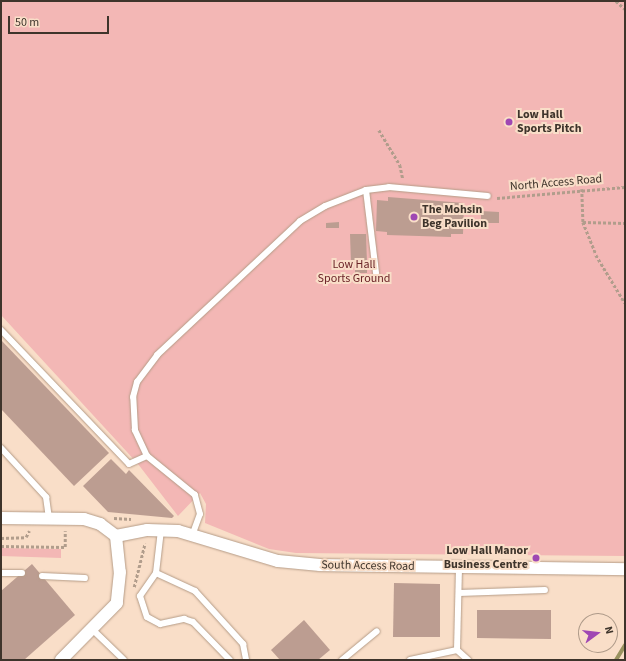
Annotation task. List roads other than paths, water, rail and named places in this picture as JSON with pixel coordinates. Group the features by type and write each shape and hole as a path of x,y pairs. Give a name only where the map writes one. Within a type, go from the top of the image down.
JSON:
{"street":[{"path":"1,518 93,520 116,536 120,593 117,603 93,630 62,660"},
{"name":"South Access Road","path":"116,536 193,533 278,562 459,568 625,569"}],"lane":[{"path":"193,533 200,514 195,495 147,456 135,430 133,397 137,382 157,355 300,221 324,206 366,190 405,187 488,196"},
{"path":"366,190 376,273"},
{"path":"1,330 129,464 147,456"},
{"path":"1,448 46,496 49,518"},
{"path":"160,535 156,573 140,596 147,617 160,624 184,619 193,622 230,660"},
{"path":"459,568 457,650 468,660"},
{"path":"1,573 22,573"},
{"path":"156,573 195,591 243,644 246,660"},
{"path":"42,576 85,578"},
{"path":"459,593 545,590"},
{"path":"93,630 124,660"},
{"path":"342,660 377,631"},
{"path":"410,660 457,650"}],"waterway":[{"path":"616,660 625,645"}],"place":[{"name":"Low Hall Sports Pitch","path":"509,122"},
{"name":"The Mohsin Beg Pavilion","path":"414,217"},
{"name":"Low Hall Manor Business Centre","path":"536,558"}],"park label":[{"name":"Low Hall Sports Ground","path":"354,272"}]}
